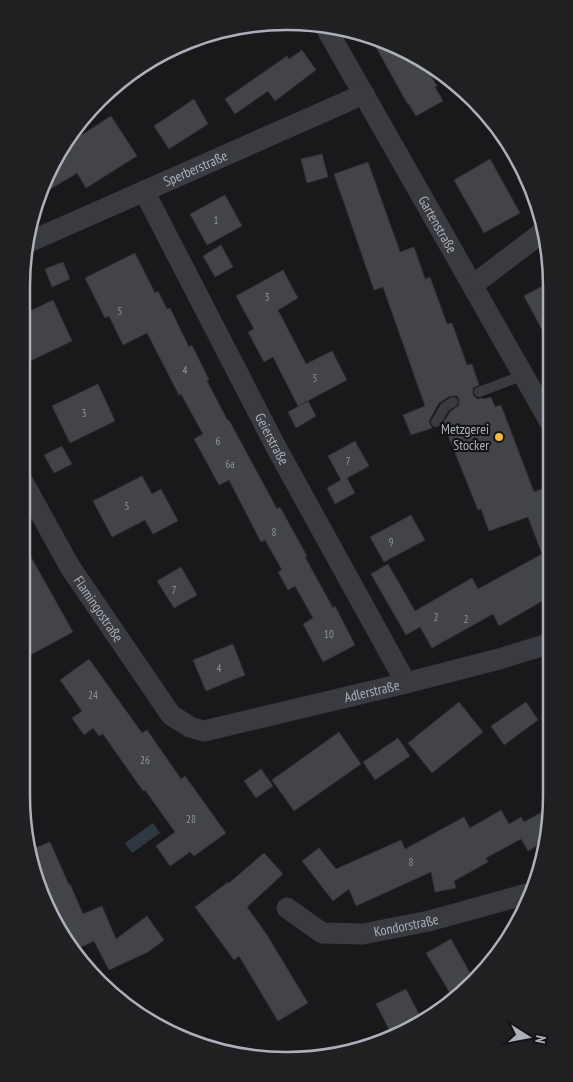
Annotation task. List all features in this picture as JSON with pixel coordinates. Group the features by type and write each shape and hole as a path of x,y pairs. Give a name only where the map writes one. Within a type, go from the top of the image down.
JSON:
{"street":[{"name":"Gartenstraße","path":"329,34 543,409"},
{"name":"Sperberstraße","path":"34,240 364,94"},
{"name":"Geierstraße","path":"144,191 276,447 406,683"},
{"path":"473,284 538,236"},
{"name":"Flamingostraße","path":"30,494 70,567 171,715 190,727"},
{"name":"Adlerstraße","path":"190,727 204,731 406,683 543,645"},
{"name":"Kondorstraße","path":"287,908 322,933 363,934 429,921 523,895"}],"lane":[{"path":"479,392 524,375"},
{"path":"436,422 445,407 453,402"}],"shaded area":[{"path":"153,823 160,833 132,853 125,843"}],"building":[{"path":"376,46 400,56 429,73 443,101 416,116"},
{"path":"302,50 316,70 275,101 268,91 235,114 225,99 287,56 289,59"},
{"path":"194,99 208,124 169,149 154,126"},
{"path":"111,116 137,156 86,188 77,173 49,190 64,158 78,137"},
{"path":"322,154 328,177 307,183 301,159"},
{"path":"490,159 520,213 484,233 454,180"},
{"path":"368,162 400,252 414,247 425,279 430,277 447,324 452,323 467,365 472,364 479,385 473,388 473,395 477,399 491,397 495,407 501,405 534,492 543,489 543,601 499,626 493,614 432,648 420,627 406,635 371,574 388,564 415,611 472,578 478,589 542,554 528,517 489,531 481,509 478,510 443,423 450,412 459,405 457,396 450,396 439,403 429,422 432,428 411,435 403,415 425,406 383,287 374,290 334,174"},
{"path":"225,195 242,226 207,245 190,214"},
{"path":"221,245 233,267 215,277 203,256"},
{"path":"135,253 155,293 158,291 167,309 170,308 189,347 192,345 209,380 207,381 228,421 277,509 280,507 307,556 305,557 333,608 335,606 355,645 323,662 303,624 313,618 295,586 288,590 278,572 282,570 265,540 261,542 229,480 219,485 194,439 203,434 181,394 179,395 147,333 123,345 109,316 105,318 85,278"},
{"path":"63,262 70,279 52,287 45,269"},
{"path":"283,270 298,298 278,310 306,364 332,351 347,380 298,406 273,357 264,362 248,332 254,329 236,296"},
{"path":"543,286 543,332 524,296"},
{"path":"53,300 72,341 30,361 30,311"},
{"path":"98,384 115,421 70,443 52,406"},
{"path":"308,401 316,416 296,428 288,412"},
{"path":"355,441 369,466 347,478 355,493 335,504 327,488 341,480 328,456"},
{"path":"62,446 72,464 54,473 44,455"},
{"path":"142,476 152,494 161,489 178,521 153,534 145,520 112,537 93,501"},
{"path":"411,515 425,540 384,562 370,537"},
{"path":"30,555 73,632 30,655"},
{"path":"181,567 197,595 174,608 157,581"},
{"path":"233,644 245,675 206,691 193,660"},
{"path":"89,659 142,733 147,730 181,779 185,776 226,833 194,856 190,852 170,866 156,846 175,832 145,790 143,791 103,734 99,736 93,728 84,735 72,718 82,711 60,680"},
{"path":"459,702 483,732 432,773 408,743"},
{"path":"526,702 538,720 504,745 491,726"},
{"path":"339,732 361,764 294,811 272,780"},
{"path":"398,738 410,756 375,780 363,762"},
{"path":"261,769 273,786 256,798 244,781"},
{"path":"501,810 509,824 521,817 524,822 542,812 538,845 528,851 521,839 486,858 488,862 454,881 456,888 435,892 431,872 356,906 349,889 333,901 302,861 319,848 336,869 401,840 405,849 464,817 470,828"},
{"path":"50,842 83,914 102,906 116,939 147,916 164,940 148,952 109,970 94,941 80,948 64,924 44,878 35,848"},
{"path":"264,853 283,874 247,907 267,935 308,1003 278,1021 239,956 234,960 195,907 229,883"},
{"path":"451,939 471,974 450,993 426,953"},
{"path":"406,989 419,1015 389,1030 376,1004"}],"place":[{"name":"Metzgerei Stocker","path":"499,437"}]}
